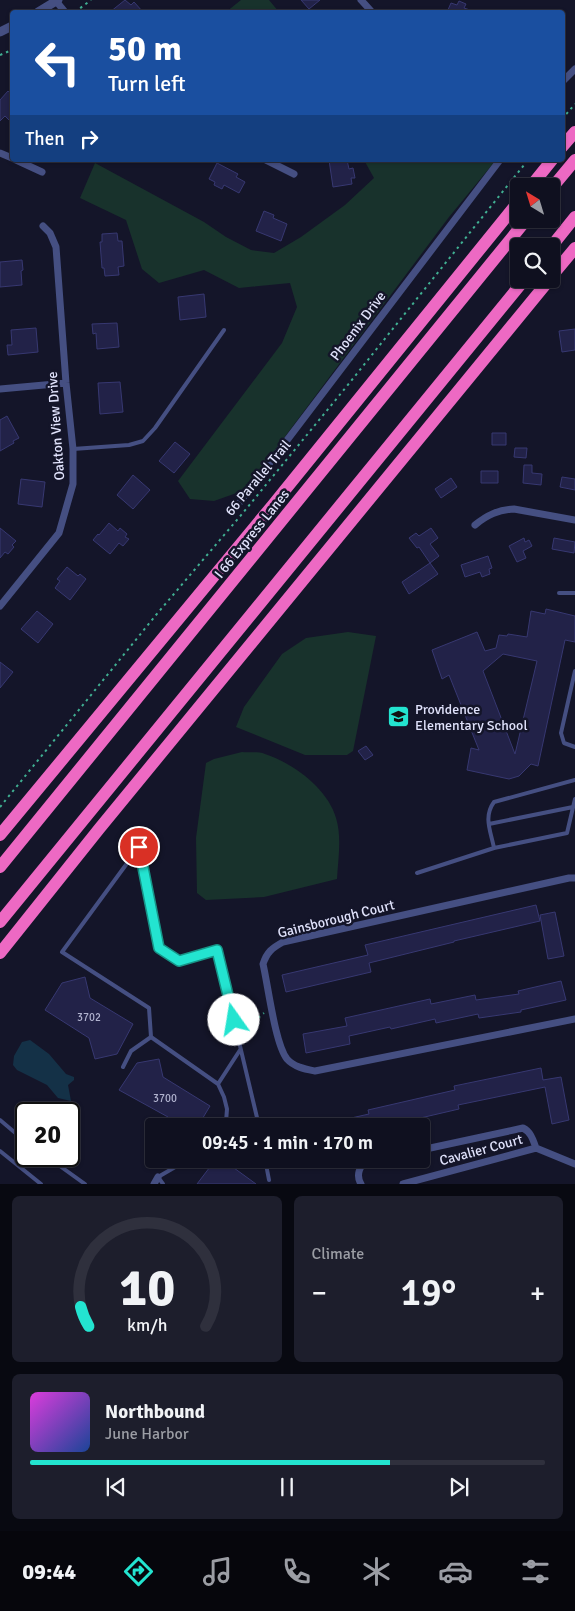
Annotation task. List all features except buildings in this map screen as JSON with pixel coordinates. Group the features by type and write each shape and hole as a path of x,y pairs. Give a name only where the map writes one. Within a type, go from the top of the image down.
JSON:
{"highway":[{"path":"565,144 575,132"},
{"path":"560,178 575,160"},
{"path":"537,178 550,162"},
{"path":"0,835 272,506 510,212"},
{"path":"558,238 575,218"},
{"name":"I 66 Express Lanes","path":"0,867 520,228"},
{"path":"560,267 575,248"},
{"path":"0,922 518,288"},
{"path":"0,953 99,829 543,288"}],"street":[{"path":"361,0 370,10"},
{"path":"41,10 57,1"},
{"path":"565,79 575,69"},
{"path":"20,162 42,172"},
{"path":"270,162 294,174"},
{"name":"Phoenix Drive","path":"237,506 498,162"},
{"name":"Oakton View Drive","path":"0,606 59,533 73,484 73,449 56,247 50,233 43,226"},
{"path":"0,389 66,383"},
{"path":"475,525 490,514 507,509 575,520"},
{"name":"Gainsborough Court","path":"575,878 283,942 272,948 266,955 263,964 280,1046 288,1059 298,1067 315,1071 575,1019"},
{"name":"Cavalier Court","path":"430,1148 523,1128 528,1131 536,1148"},
{"name":"Cavalier Court","path":"403,1184 536,1148 575,1164"},
{"path":"360,1168 358,1173 361,1184"}],"lane":[{"path":"73,449 130,445 143,441 155,428 224,330"},
{"path":"559,593 575,593"},
{"path":"575,671 561,733 564,743 575,748"},
{"path":"494,848 487,816 488,809 494,802 575,780"},
{"path":"417,873 494,848 567,832 575,799"},
{"path":"489,824 573,807"},
{"path":"151,1038 149,1008 62,952 139,847 159,948 179,961 217,950 257,1118"},
{"path":"123,1067 131,1051 151,1038"},
{"path":"151,1038 218,1084 224,1096 227,1109 226,1118"},
{"path":"218,1084 241,1050"},
{"path":"0,1120 15,1133"},
{"path":"0,1151 15,1162"},
{"path":"21,1167 41,1184"},
{"path":"61,1167 85,1184"},
{"path":"163,1184 156,1180 175,1168"},
{"path":"267,1168 269,1180"}],"path":[{"path":"78,10 91,0"},
{"path":"565,116 575,104"},
{"name":"66 Parallel Trail","path":"0,807 156,615 341,394 526,162"},
{"path":"237,1034 272,1007"}],"green space":[{"path":"241,0 269,0 277,10 228,10"},
{"path":"365,162 494,162 449,217 245,490 214,501 190,499 178,481 282,343 297,307 290,283 239,288 204,270 159,283 142,269 126,220 80,198 95,163 204,222 226,237 251,250 274,253 301,237 345,205 374,178"},
{"path":"348,632 376,636 353,751 347,755 305,755 236,727 244,707 282,654 306,638"},
{"path":"242,752 262,753 276,758 308,778 325,797 332,807 338,825 337,879 264,897 206,900 197,893 196,838 206,763"}],"water":[{"path":"30,1040 49,1054 66,1074 74,1077 74,1080 68,1085 71,1101 58,1098 47,1085 17,1070 13,1065 14,1056 22,1042"}],"place":[{"name":"Providence Elementary School","path":"399,717"}],"route":[{"path":"139,847 159,948 179,961 217,950 234,1020"}]}
